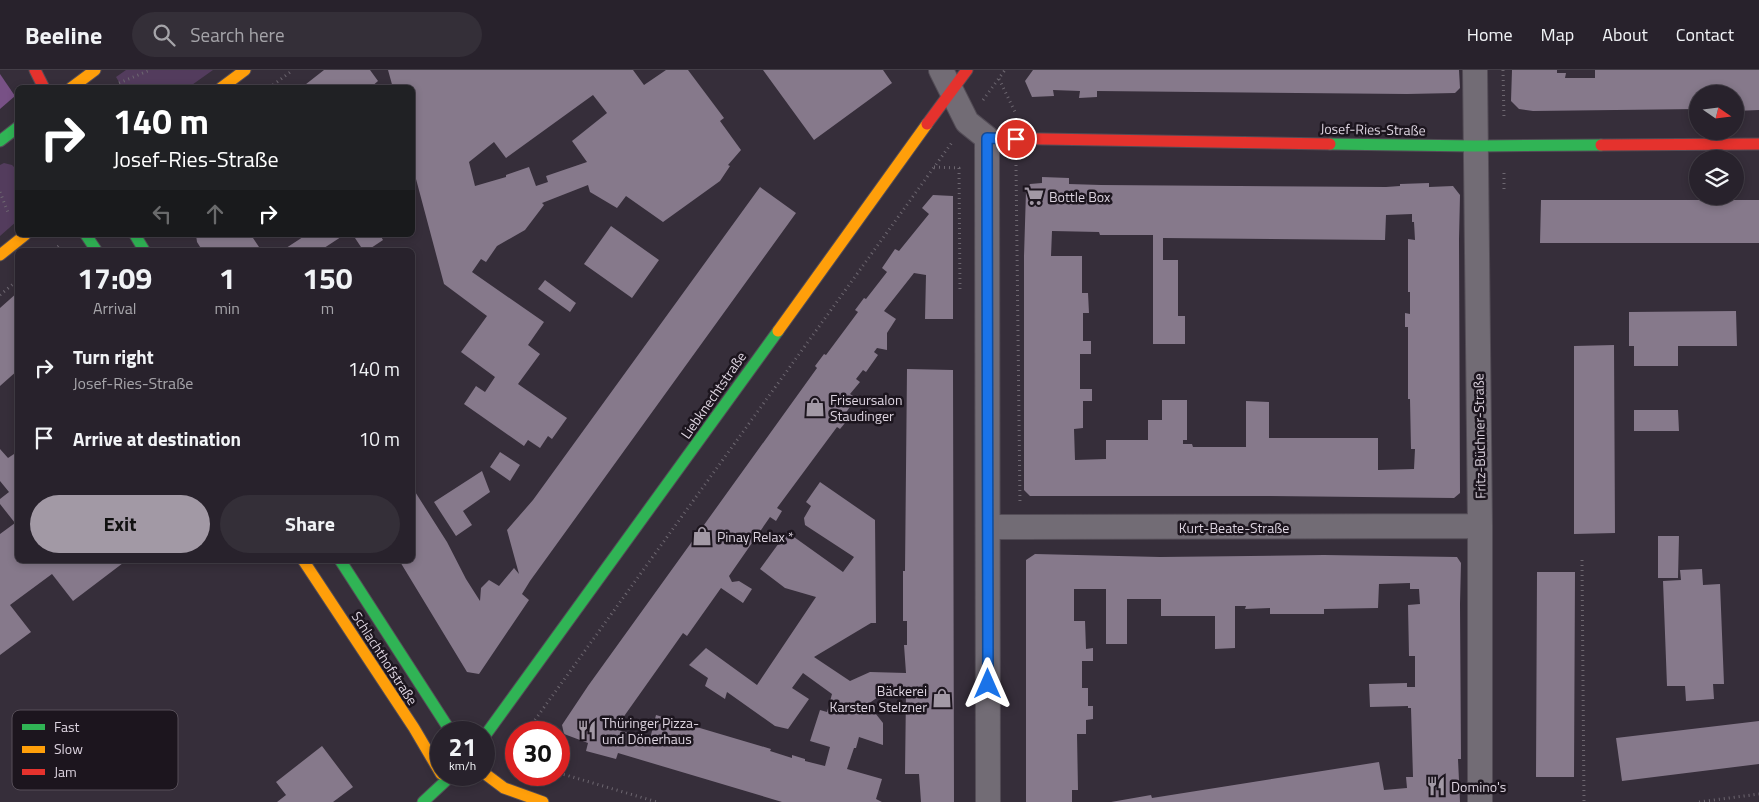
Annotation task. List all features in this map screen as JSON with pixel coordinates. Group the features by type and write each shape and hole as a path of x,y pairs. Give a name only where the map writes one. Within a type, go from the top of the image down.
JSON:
{"street":[{"path":"75,85 95,70"},
{"path":"226,85 245,70"},
{"path":"941,70 966,122 987,138 988,802"},
{"name":"Liebknechtstraße","path":"495,721 690,454 850,229 968,70"},
{"name":"Fritz-Büchner-Straße","path":"1476,70 1475,146 1480,526 1480,802"},
{"path":"36,72 42,85"},
{"path":"0,141 15,130"},
{"name":"Josef-Ries-Straße","path":"987,138 1475,146 1759,144"},
{"path":"0,255 22,237"},
{"path":"87,237 95,248"},
{"path":"136,237 143,248"},
{"name":"Kurt-Beate-Straße","path":"988,527 1480,526"},
{"name":"Schlachthofstraße","path":"305,563 430,754"},
{"name":"Schlachthofstraße","path":"342,563 444,721"},
{"path":"495,782 512,791 543,802"},
{"path":"423,802 439,786"}],"path":[{"path":"116,84 150,70"},
{"path":"273,85 293,70"},
{"path":"534,721 1005,70"},
{"path":"1503,70 1504,119"},
{"path":"1016,165 1020,527"},
{"path":"0,295 15,282"},
{"path":"1582,560 1584,802"},
{"path":"570,776 657,802"},
{"path":"1699,802 1759,794"}],"shaded area":[{"path":"126,70 213,70 192,85 121,85 116,77"},
{"path":"0,74 15,96 0,109"},
{"path":"4,163 15,168 15,223 0,236 0,165"}],"building":[{"path":"324,70 370,70 378,81 373,85 305,85"},
{"path":"388,70 633,70 644,85 666,70 688,70 724,118 720,121 741,150 728,165 730,166 720,181 663,222 626,196 617,208 590,192 588,185 542,203 544,205 525,230 497,246 486,262 481,259 472,272 544,322 528,345 540,354 518,384 567,418 552,439 548,436 540,448 528,440 524,446 464,404 476,386 485,392 495,377 461,352 487,316 444,284 415,175 415,85 392,85","holes":["593,95 607,113 572,141 587,162 546,176 548,182 536,186 529,167 506,175 506,177 475,186 469,162 494,142 506,158"]},
{"path":"763,70 883,70 892,83 814,140"},
{"path":"1033,70 1459,70 1460,88 1455,93 1407,94 1097,91 1097,97 1079,98 1080,91 1053,90 1054,96 1032,97 1025,81"},
{"path":"1512,70 1557,70 1557,73 1566,73 1565,78 1595,78 1595,70 1759,70 1759,110 1744,111 1744,85 1689,85 1689,109 1533,111 1519,109 1511,101"},
{"path":"1042,177 1069,178 1069,184 1101,185 1386,187 1400,186 1400,184 1429,183 1429,187 1453,186 1460,195 1460,493 1454,498 1030,496 1024,490 1024,256 1026,191 1030,184 1042,183","holes":["1412,214 1412,222 1414,222 1415,240 1408,239 1410,314 1405,313 1405,327 1408,327 1408,399 1410,399 1411,449 1415,449 1414,469 1378,470 1378,438 1269,438 1269,402 1246,401 1246,447 1193,447 1192,444 1183,444 1183,440 1187,440 1187,400 1162,400 1162,420 1148,420 1148,440 1106,440 1106,459 1075,460 1074,429 1083,428 1083,401 1092,401 1092,389 1080,389 1080,354 1091,354 1091,341 1083,341 1083,313 1089,313 1088,293 1082,293 1082,256 1051,256 1052,231 1099,232 1100,235 1153,235 1153,344 1185,344 1185,316 1178,316 1178,260 1163,260 1163,238 1385,240 1386,215"]},
{"path":"760,187 796,213 530,581 522,594 529,600 479,674 467,672 401,563 415,563 415,492 447,542 480,601 481,588 489,580 499,586 514,568 519,574 507,530 533,500"},
{"path":"933,195 953,196 953,319 925,319 926,275 914,273 884,311 896,319 887,333 887,350 877,348 874,352 878,355 866,372 863,370 856,379 860,382 850,394 856,398 845,414 850,417 840,429 837,427 777,508 782,511 776,521 770,517 729,576 732,582 739,581 752,589 743,603 721,588 687,636 683,633 615,729 650,739 656,715 771,749 770,751 792,758 792,755 805,759 805,761 825,766 830,747 810,741 820,710 827,712 832,694 803,673 792,688 809,699 788,729 775,726 727,692 725,699 705,686 708,678 689,665 706,648 757,685 816,597 785,588 760,569 787,532 843,572 854,557 805,525 804,518 811,506 806,502 820,482 875,520 876,623 871,623 814,657 850,681 870,672 906,673 904,645 907,645 907,621 903,621 903,571 905,571 907,369 953,370 954,802 921,802 919,774 905,774 906,692 878,692 881,695 868,704 883,723 883,745 859,737 847,769 882,779 876,799 882,802 782,802 618,753 616,759 586,751 588,743 570,736 570,721 565,721 817,368 815,366 824,354 826,355 858,312 855,310 887,272 882,268 895,249 899,251 929,214 922,208"},
{"path":"1541,200 1689,200 1689,205 1744,205 1744,200 1759,200 1759,243 1540,243"},
{"path":"611,226 659,260 632,298 584,264"},
{"path":"196,237 252,237 260,248 201,248"},
{"path":"303,237 341,237 324,248 286,248"},
{"path":"354,237 381,237 383,240 371,248 362,248"},
{"path":"545,280 576,303 570,312 538,289"},
{"path":"15,295 15,373 0,386 0,308"},
{"path":"1736,311 1737,346 1678,346 1678,366 1634,366 1634,346 1629,346 1629,312"},
{"path":"1614,345 1615,533 1574,534 1574,346"},
{"path":"1634,410 1678,410 1679,431 1634,431"},
{"path":"0,449 8,458 15,455 15,523 0,504 0,499 9,492 0,481"},
{"path":"500,452 520,465 510,481 490,467"},
{"path":"482,471 490,492 463,511 472,525 456,536 434,502"},
{"path":"15,523 15,563 123,563 73,601 52,574 10,605 31,632 0,655 0,534"},
{"path":"1658,536 1679,536 1678,578 1658,578"},
{"path":"1035,554 1160,557 1324,555 1457,557 1461,563 1461,759 1458,759 1460,802 1111,802 1151,795 1152,798 1379,762 1384,790 1407,788 1406,777 1413,777 1411,708 1408,708 1408,706 1370,707 1369,684 1407,683 1407,687 1415,687 1415,656 1409,656 1408,605 1420,604 1419,589 1410,589 1410,583 1379,584 1378,608 1324,609 1324,614 1270,614 1270,608 1245,609 1246,606 1235,606 1235,648 1215,649 1215,616 1161,616 1161,599 1127,599 1127,644 1106,644 1106,589 1074,589 1074,621 1085,621 1086,649 1093,648 1093,661 1082,661 1082,688 1088,688 1088,706 1093,706 1093,719 1086,720 1086,734 1077,734 1078,790 1072,790 1072,802 1026,802 1026,560"},
{"path":"1702,569 1703,585 1720,584 1724,684 1713,684 1714,699 1686,701 1685,686 1667,686 1663,581 1681,580 1680,570"},
{"path":"1537,572 1575,572 1574,777 1536,777"},
{"path":"1759,721 1759,764 1622,781 1616,738"},
{"path":"322,746 353,787 333,802 277,802 286,795 276,782"}],"traffic: fast":[{"path":"0,141 15,129"},
{"path":"1330,144 1601,145"},
{"path":"87,237 95,248"},
{"path":"136,237 143,248"},
{"path":"495,722 778,331"},
{"path":"342,563 444,721"},
{"path":"423,802 440,786"}],"traffic: slow":[{"path":"75,85 95,70"},
{"path":"225,85 245,70"},
{"path":"778,331 927,124"},
{"path":"0,255 22,237"},
{"path":"305,563 430,755"},
{"path":"495,781 504,788 543,802"}],"traffic: jam":[{"path":"35,70 42,85"},
{"path":"927,124 967,70"},
{"path":"987,138 1330,144"},
{"path":"1601,145 1759,144"}],"place":[{"name":"Bottle Box","path":"1034,196"},
{"name":"Friseursalon Staudinger","path":"815,407"},
{"name":"Pinay Relax *","path":"702,536"},
{"name":"Bäckerei Karsten Stelzner","path":"942,698"},
{"name":"Thüringer Pizza- und Dönerhaus","path":"587,730"},
{"name":"Domino's","path":"1436,786"}],"route":[{"path":"988,684 987,138 1016,139"}]}
